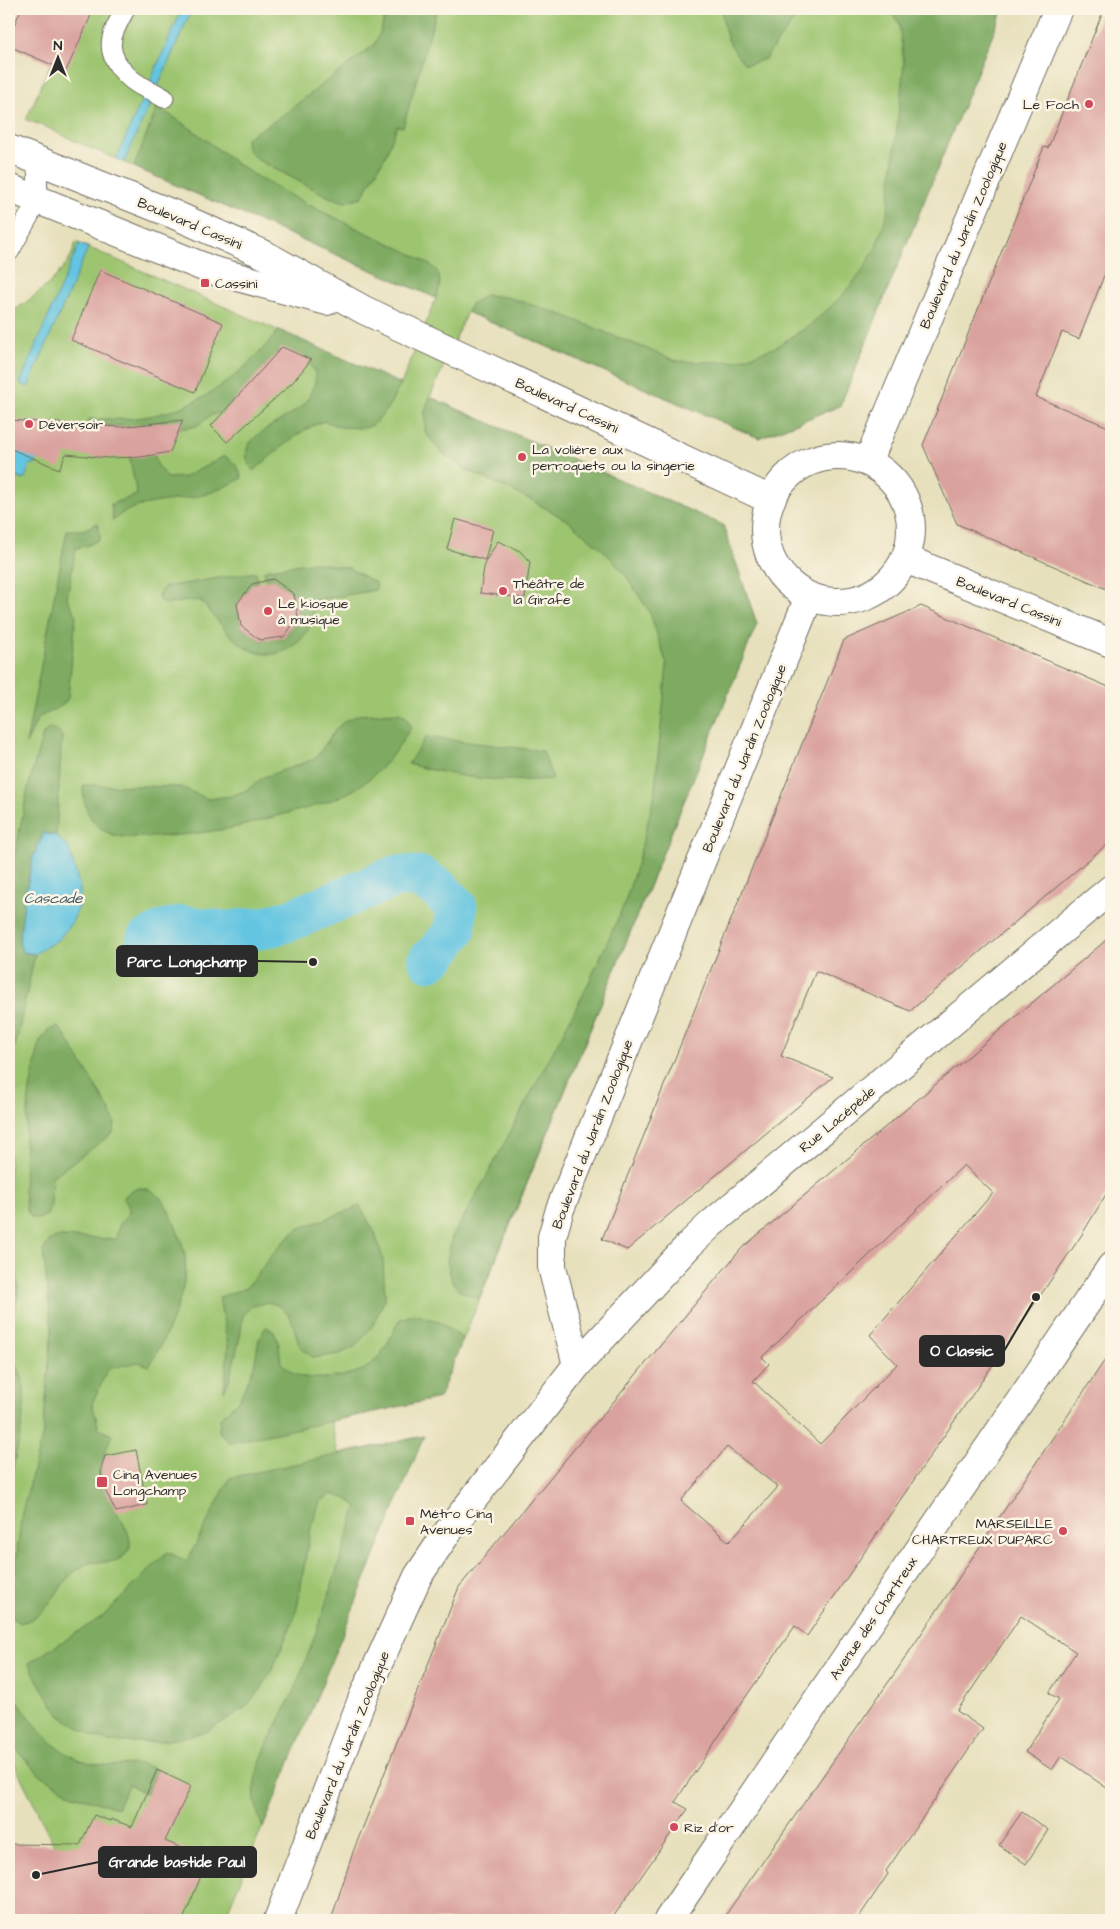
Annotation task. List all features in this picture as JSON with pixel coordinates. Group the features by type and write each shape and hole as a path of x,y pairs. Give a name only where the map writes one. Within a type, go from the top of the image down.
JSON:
{"street":[{"name":"Boulevard du Jardin Zoologique","path":"868,462 1058,9"},
{"name":"Boulevard Cassini","path":"9,149 173,214 267,256 364,310 771,500"},
{"name":"Boulevard Cassini","path":"9,188 211,270 364,310"},
{"path":"846,455 868,462 887,474 902,492 911,513 912,536 906,559 894,578 876,593 855,601 839,602 809,597 790,585 775,566 766,545 765,522 771,500 783,480 801,466 822,457 846,455"},
{"name":"Boulevard Cassini","path":"906,559 1111,643"},
{"name":"Boulevard du Jardin Zoologique","path":"278,1920 363,1698 418,1576 447,1533 577,1365 552,1267 552,1237 560,1209 809,597"},
{"name":"Rue Lacépède","path":"577,1365 690,1244 712,1224 1111,889"},
{"name":"Avenue des Chartreux","path":"668,1920 1111,1267"}],"lane":[{"path":"125,9 112,39 114,56 124,74 155,94"},
{"path":"9,252 38,200 38,160"}],"green space":[{"path":"75,9 1003,9 840,406 759,438 467,312 430,397 723,525 757,624 439,1398 331,1421 338,1454 424,1436 224,1920 55,1920 54,1845 9,1753 9,314 56,277 73,252 76,242 401,384 436,298 79,143 42,125 26,120"},
{"path":"387,9 437,9 403,127 397,126 386,155 362,197 345,202 329,197 256,159 247,149 246,139 276,120 374,45 380,33"},
{"path":"722,9 802,9 765,59 745,64 739,58 728,39"},
{"path":"888,9 1003,9 840,406 759,438 467,312 472,303 486,295 507,297 560,314 677,361 736,361 776,347 810,325 839,299 861,273 876,247 888,211 904,63 899,23"},
{"path":"157,108 185,124 250,173 426,262 438,274 439,286 436,298 134,167"},
{"path":"279,330 401,384 387,409 373,425 365,428 340,427 324,421 314,425 295,436 253,471 247,455 250,443 264,431 300,408 309,396 315,381 315,373 304,358 225,413 214,414 193,427 165,431 154,443 156,462 168,478 185,477 225,456 237,466 242,478 223,488 203,495 142,505 121,514 113,521 111,504 137,495 123,426 88,425 89,419 120,419 150,416 189,404 222,385 238,373 266,346"},
{"path":"430,397 723,525 757,624 479,1299 460,1291 452,1281 447,1261 452,1237 488,1174 584,993 624,905 654,798 667,665 650,613 624,573 602,549 568,521 531,500 465,469 442,453 425,432 425,410"},
{"path":"98,523 100,539 89,545 76,548 67,598 76,615 68,698 63,705 38,718 26,744 67,530 83,530"},
{"path":"314,562 349,568 377,584 375,590 315,601 314,615 302,639 292,647 281,652 268,654 255,652 242,645 200,600 165,604 160,601 158,595 164,587 256,572 257,583 253,583 237,604 241,626 260,640 284,637 298,617 294,594 273,579 266,581 264,570"},
{"path":"399,713 406,717 411,727 400,745 380,769 355,789 317,805 232,828 152,837 111,834 97,826 86,807 83,785 181,787 208,799 231,796 247,790 264,777 315,759 336,729 345,721 358,715"},
{"path":"50,728 56,730 62,736 56,836 44,833 33,857 25,896 19,943 23,952 35,954 17,1039 15,1046 10,1046 9,886 28,787 43,734"},
{"path":"426,737 543,751 553,779 497,780 445,773 408,764"},
{"path":"58,1027 63,1032 108,1107 115,1123 113,1133 52,1177 51,1205 47,1215 39,1219 31,1217 26,1209 24,1191 25,1138 30,1089 40,1041 49,1030"},
{"path":"139,1188 154,1192 168,1208 183,1246 186,1269 175,1313 149,1366 138,1362 108,1369 92,1403 99,1429 112,1435 105,1452 101,1472 109,1497 129,1536 129,1548 121,1558 111,1562 92,1563 79,1568 68,1578 41,1612 27,1621 19,1623 13,1619 10,1611 22,1512 43,1433 52,1329 43,1251 50,1240 60,1237 116,1239 119,1226 129,1210 123,1198 130,1191"},
{"path":"360,1206 375,1233 383,1259 385,1299 373,1325 356,1346 340,1354 313,1358 300,1347 291,1318 280,1306 268,1302 250,1307 243,1316 229,1381 224,1391 228,1346 219,1297 246,1288 281,1244 298,1229"},
{"path":"9,1249 17,1275 18,1292 14,1309 9,1316"},
{"path":"414,1314 440,1322 463,1339 439,1398 230,1443 219,1432 220,1418 239,1400 254,1367 259,1339 266,1327 274,1331 279,1345 281,1363 287,1369 300,1376 326,1378 346,1375 370,1365 383,1350 399,1320"},
{"path":"9,1358 17,1367 22,1377 24,1401 21,1430 9,1482"},
{"path":"424,1436 263,1828 255,1803 256,1776 269,1740 297,1683 336,1573 357,1506 345,1498 331,1494 320,1502 311,1527 296,1614 273,1668 261,1689 245,1708 206,1732 159,1742 110,1742 93,1736 60,1716 40,1685 29,1663 103,1616 167,1552 187,1561 230,1478"},
{"path":"9,1689 36,1725 56,1746 68,1754 81,1760 102,1765 141,1764 157,1770 146,1794 129,1784 117,1808 73,1795 38,1773 9,1741"}],"water":[{"path":"182,9 192,9 124,163 116,159"},
{"path":"79,244 88,248 28,387 20,383"},
{"path":"9,446 37,459 35,465 31,463 24,480 17,477 15,481 9,484"},
{"name":"Cascade","path":"44,833 56,836 69,848 80,888 80,905 72,922 59,939 35,954 23,952 19,943 25,896 33,857"}],"building":[{"path":"21,9 94,9 66,71 9,46 9,38"},
{"path":"1104,9 1111,9 1111,258 1079,339 1062,332 1036,397 1111,428 1111,591 957,524 923,445 1044,147 1048,148"},
{"path":"100,270 223,323 195,392 71,340"},
{"path":"282,347 311,360 292,383 227,442 211,426"},
{"path":"9,420 120,427 183,420 170,452 141,457 107,458 66,454 59,469 9,448"},
{"path":"455,519 493,530 485,560 447,549"},
{"path":"498,541 520,551 530,562 525,598 480,593 485,562"},
{"name":"Le kiosque à musique","path":"273,579 294,594 298,617 284,637 260,640 241,626 237,604 252,584"},
{"path":"921,606 1111,688 1111,841 910,1011 816,971 781,1056 833,1077 627,1250 602,1239 844,640"},
{"path":"1111,936 1111,1186 1081,1236 807,1636 795,1626 729,1721 675,1802 688,1809 611,1920 331,1920 353,1852 459,1587 741,1249","holes":["964,1165 993,1193 870,1335 897,1364 820,1444 753,1381 769,1364 762,1357","727,1447 778,1487 729,1542 681,1501"]},
{"path":"1111,1351 1111,1791 1061,1756 1052,1770 1025,1752 1059,1699 1049,1693 1076,1652 1021,1616 957,1711 983,1729 886,1871 888,1874 857,1920 722,1920 897,1670"},
{"path":"136,1450 147,1505 116,1512 102,1484 101,1469 105,1456"},
{"path":"157,1770 191,1786 165,1841 208,1859 183,1920 9,1920 9,1844 80,1845 94,1815 132,1827"},
{"path":"1022,1812 1048,1830 1026,1864 999,1845"}],"waterway":[{"path":"147,940 166,930 184,926 226,932 263,928 291,920 396,876 419,877 439,889 456,907 455,930 437,954 429,960"}],"place":[{"name":"Le Foch","path":"1089,104"},
{"name":"Cassini","path":"205,283"},
{"name":"Déversoir","path":"29,424"},
{"name":"La volière aux perroquets ou la singerie","path":"522,457"},
{"name":"Théâtre de la Girafe","path":"503,591"},
{"name":"Le kiosque à musique","path":"268,611"},
{"name":"Parc Longchamp","path":"313,962"},
{"name":"O Classic","path":"1036,1297"},
{"name":"Cinq Avenues Longchamp","path":"102,1482"},
{"name":"Métro Cinq Avenues","path":"410,1521"},
{"name":"MARSEILLE CHARTREUX DUPARC","path":"1063,1531"},
{"name":"Riz d'or","path":"674,1827"},
{"name":"Grande bastide Paul","path":"36,1875"}]}
